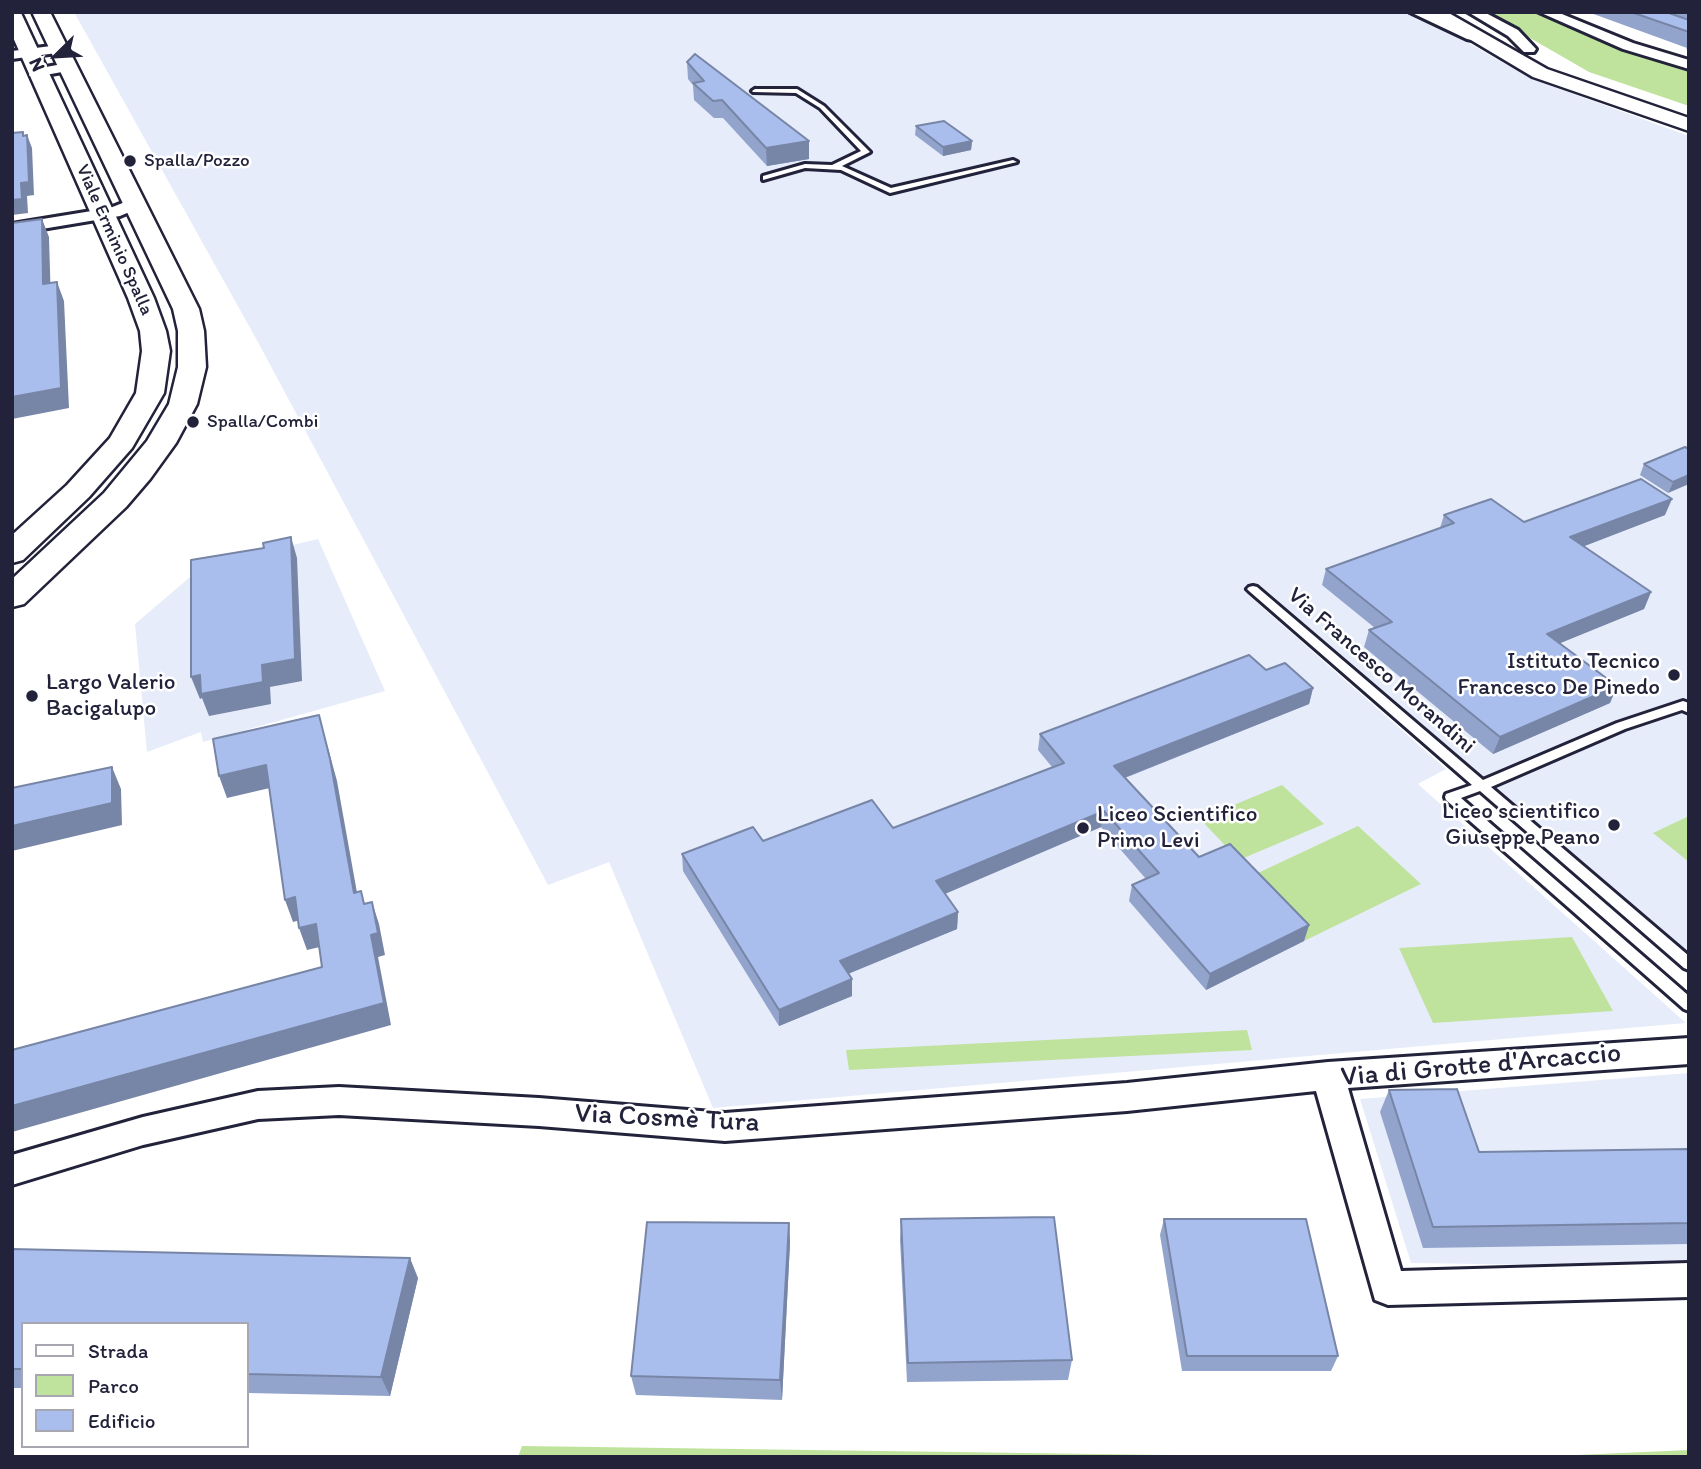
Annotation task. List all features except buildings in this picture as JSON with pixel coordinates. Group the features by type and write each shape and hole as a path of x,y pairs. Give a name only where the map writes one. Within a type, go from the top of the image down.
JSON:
{"main road":[{"name":"Viale Erminio Spalla","path":"12,597 129,485 161,443 186,394 192,367 190,324 183,302 41,12"},
{"path":"1433,12 1519,62 1557,80 1689,125"},
{"path":"1455,12 1590,77 1689,110"},
{"name":"Viale Erminio Spalla","path":"12,13 24,58 105,214 153,331 155,369 150,393 132,427 108,460 12,553"}],"street":[{"path":"1416,12 1486,42"},
{"path":"1474,12 1513,33 1529,49"},
{"path":"1545,12 1619,42 1689,65"},
{"path":"24,58 64,58"},
{"path":"24,58 64,58"},
{"path":"12,229 105,214 135,203"},
{"name":"Via di Grotte d'Arcaccio","path":"1689,1051 1328,1076 1388,1287 1689,1280"},
{"name":"Via Cosmè Tura","path":"12,1170 143,1131 258,1105 339,1101 539,1112 725,1127 1127,1097 1328,1076"}],"lane":[{"path":"755,92 797,91 822,107 866,152 833,167"},
{"path":"766,178 806,166 833,167 842,168 890,191 1013,162"},
{"name":"Via Francesco Morandini","path":"1253,589 1689,964"},
{"name":"Via Francesco Morandini","path":"1689,709 1683,705 1621,726 1451,797 1689,1005"}],"shaded area":[{"path":"74,12 1408,12 1549,85 1689,136 1689,954 1261,586 1245,592 1446,769 1418,784 1686,1023 713,1108 609,862 548,885 259,344"},
{"path":"318,539 385,691 203,742 201,732 147,752 135,624 203,566"},
{"path":"1689,1073 1689,1267 1411,1263 1360,1099"}],"green space":[{"path":"1485,12 1538,12 1610,43 1689,68 1689,106 1589,72"},
{"path":"1282,785 1324,824 1239,860 1200,819"},
{"path":"1689,816 1689,862 1653,833"},
{"path":"1358,826 1421,884 1304,941 1243,880"},
{"path":"1572,937 1613,1011 1433,1023 1399,948"},
{"path":"1247,1030 1252,1050 849,1070 846,1050"},
{"path":"522,1446 1314,1457 518,1457"},
{"path":"1689,1450 1689,1457 1532,1457"}],"place":[{"name":"Spalla/Pozzo","path":"130,161"},
{"name":"Spalla/Combi","path":"193,422"},
{"name":"Istituto Tecnico Francesco De Pinedo","path":"1674,675"},
{"name":"Largo Valerio Bacigalupo","path":"32,696"},
{"name":"Liceo scientifico Giuseppe Peano","path":"1614,825"},
{"name":"Liceo Scientifico Primo Levi","path":"1083,828"}]}
